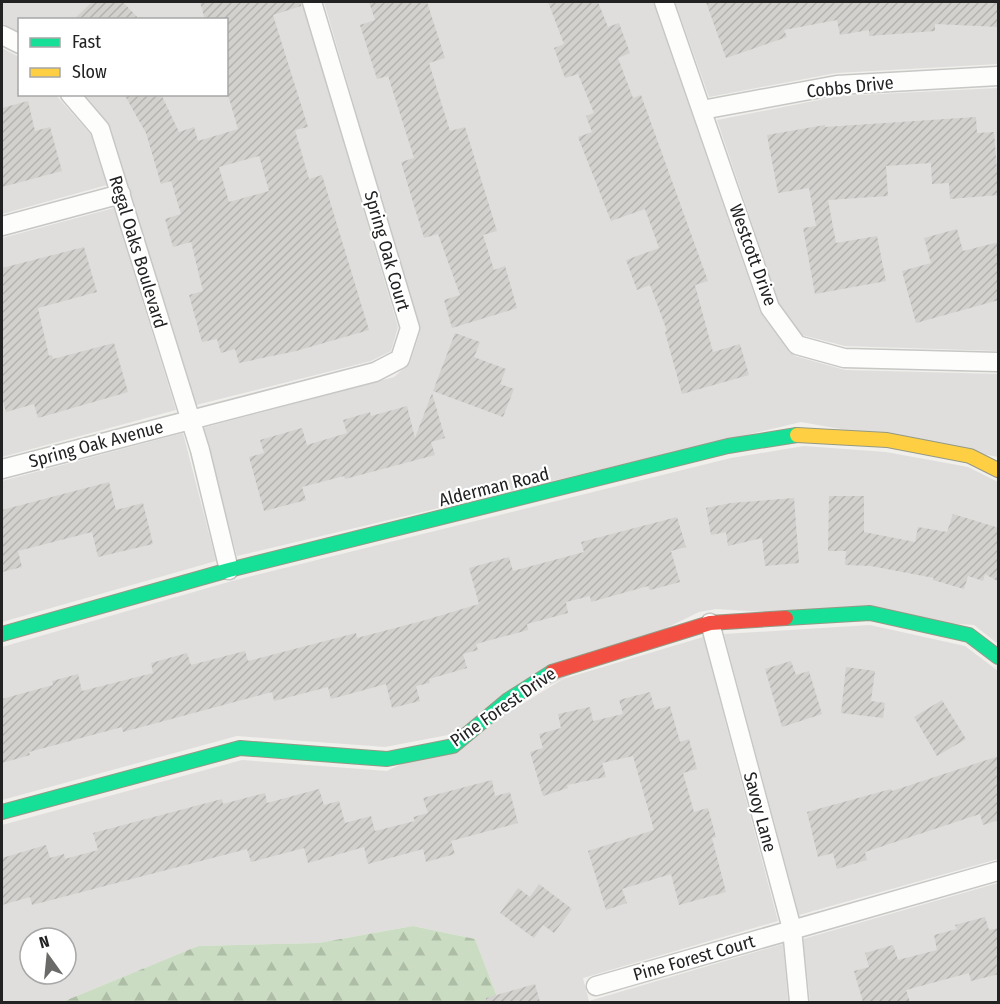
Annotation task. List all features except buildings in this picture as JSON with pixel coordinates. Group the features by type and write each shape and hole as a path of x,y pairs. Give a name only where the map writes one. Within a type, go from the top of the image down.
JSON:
{"street":[{"name":"Spring Oak Court","path":"190,419 382,369 400,359 410,328 312,2"},
{"name":"Westcott Drive","path":"664,2 770,308 797,345 844,358 999,362"},
{"path":"2,35 18,43"},
{"name":"Cobbs Drive","path":"702,110 837,85 999,76"},
{"name":"Regal Oaks Boulevard","path":"72,96 99,129 121,194 190,419 229,570"},
{"path":"2,226 121,194"},
{"name":"Spring Oak Avenue","path":"2,469 190,419"},
{"name":"Alderman Road","path":"2,634 229,570 728,446 803,434 887,440 970,456 999,470"},
{"name":"Pine Forest Drive","path":"2,812 240,748 387,759 453,746 508,700 558,668 710,623 870,613 969,635 999,657"},
{"name":"Savoy Lane","path":"710,623 792,929 799,1002"},
{"path":"792,929 999,871"},
{"name":"Pine Forest Court","path":"596,986 792,929"}],"shaded area":[{"path":"2,2 302,2 398,327 391,351 371,361 196,405 109,126 85,96 228,96 228,18 18,18 18,31 2,23"},
{"path":"324,2 653,2 760,312 789,352 795,356 845,370 998,374 998,457 801,422 237,556 203,428 394,377 410,363 420,332"},
{"path":"675,2 998,2 998,64 836,73 709,97"},
{"path":"2,48 18,56 18,96 57,96 91,135 107,185 2,214"},
{"path":"998,88 998,351 845,346 802,335 779,303 717,120 839,96"},
{"path":"114,208 176,410 2,457 2,238"},
{"path":"183,433 216,561 2,622 2,481"},
{"path":"804,446 886,452 968,467 998,482 998,644 974,625 716,609 699,612 448,735 385,747 237,736 2,800 2,647 232,581 731,458"},
{"path":"870,625 965,646 998,671 998,859 799,915 724,634"},
{"path":"703,637 778,921 583,978 589,1001 783,944 788,1002 499,1002 475,939 413,926 318,943 198,946 62,1002 2,1002 2,825 242,760 387,771 514,709 563,679"},
{"path":"998,883 998,1002 810,1002 803,939"}],"green space":[{"path":"413,926 475,939 499,1002 62,1002 198,946 318,943"}],"traffic: fast":[{"path":"2,634 229,570 728,446 797,435"},
{"path":"786,618 870,613 969,635 998,657"},
{"path":"2,812 240,748 387,759 453,746 508,700 552,672"}],"traffic: slow":[{"path":"797,435 887,440 970,456 998,470"}],"traffic: jam":[{"path":"552,672 710,623 786,618"}]}
